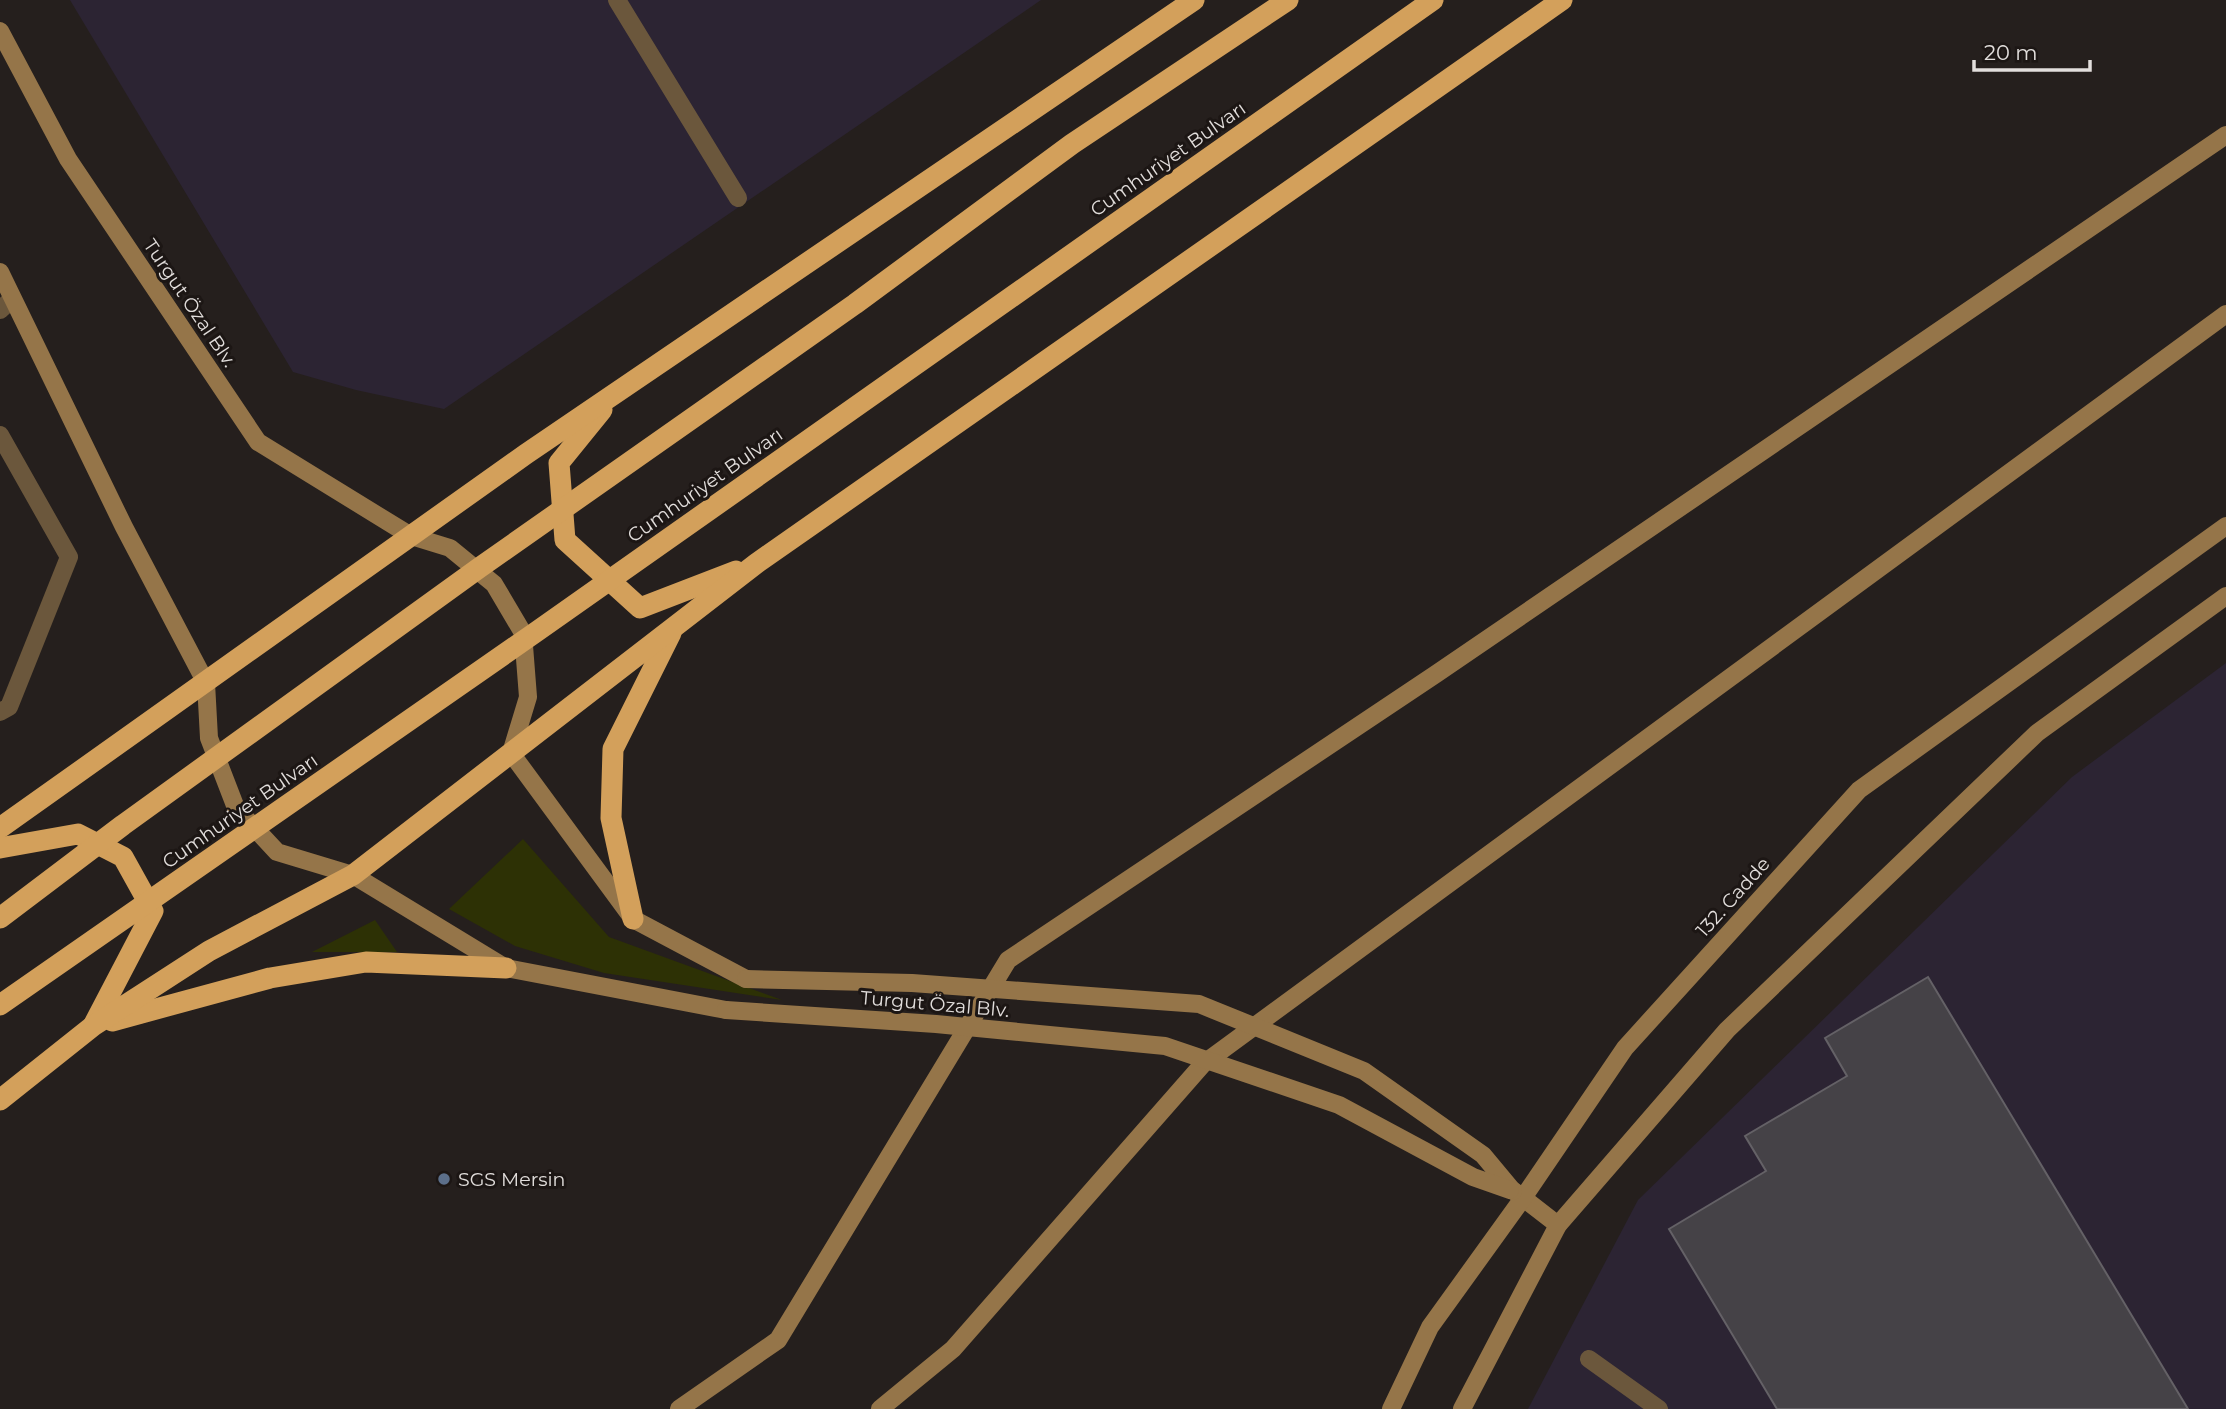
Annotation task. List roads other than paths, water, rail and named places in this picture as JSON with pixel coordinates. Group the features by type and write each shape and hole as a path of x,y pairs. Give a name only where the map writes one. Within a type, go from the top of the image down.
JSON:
{"highway":[{"path":"0,828 617,392 1194,0"},
{"path":"0,918 123,825 479,568 855,304 1072,144 1288,0"},
{"name":"Cumhuriyet Bulvarı","path":"0,1005 536,632 1433,0"},
{"path":"0,1100 93,1026 209,951 353,874 757,563 1562,0"},
{"path":"617,392 559,463 565,540 640,608 757,563"},
{"path":"633,919 611,818 613,749 674,628"},
{"path":"0,848 78,834 123,857 153,911 93,1026"},
{"path":"93,1026 270,978 366,962 506,968"}],"street":[{"path":"617,0 738,198"},
{"name":"Turgut Özal Blv.","path":"0,31 68,159 258,442 411,537 450,548 494,584 523,633 528,697 511,753 633,919 746,979 912,983 1199,1004 1364,1071 1483,1155 1518,1194 1558,1225"},
{"path":"679,1409 778,1340 1008,960 1436,674 2226,135"},
{"path":"0,272 6,304 206,682"},
{"path":"880,1409 953,1349 1203,1064 2226,314"},
{"path":"0,435 69,556 9,706 0,712"},
{"name":"132. Cadde","path":"1391,1409 1430,1327 1518,1194 1625,1048 1859,790 2226,526"},
{"path":"1462,1409 1558,1225 1727,1030 2037,733 2226,596"},
{"name":"Turgut Özal Blv.","path":"206,682 209,738 236,808 277,852 353,874 506,968 726,1010 936,1024 1165,1046 1339,1105 1474,1177 1518,1194"},
{"path":"1589,1359 1659,1409"}],"place":[{"name":"SGS Mersin","path":"444,1179"}]}
